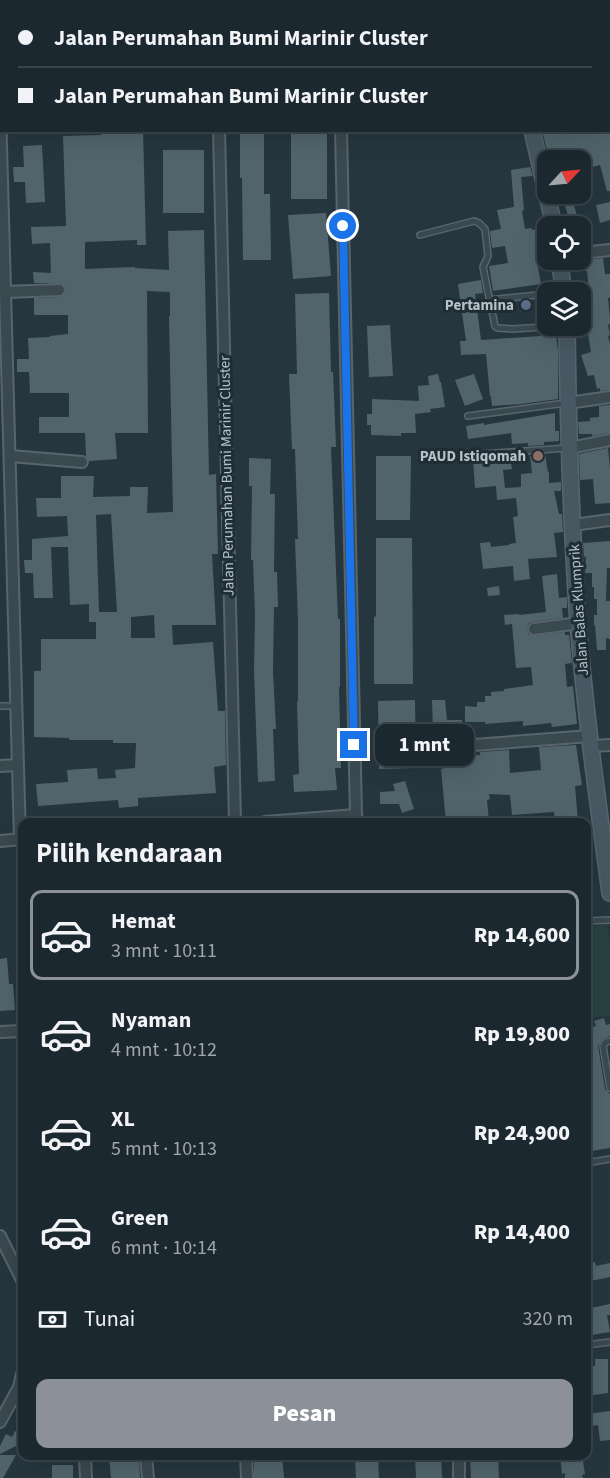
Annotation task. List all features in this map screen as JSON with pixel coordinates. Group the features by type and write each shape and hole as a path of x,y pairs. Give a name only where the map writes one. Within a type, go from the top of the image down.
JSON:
{"street":[{"path":"1,132 5,292 4,377 10,456 20,818"},
{"name":"Jalan Perumahan Bumi Marinir Cluster","path":"219,132 235,818"},
{"path":"341,132 357,818"},
{"path":"532,132 552,216"},
{"path":"591,252 610,249"},
{"path":"5,292 59,290"},
{"name":"Jalan Balas Klumprik","path":"567,336 569,448 579,623 591,741 607,846 610,893"},
{"path":"568,403 610,397"},
{"path":"569,448 610,440"},
{"path":"10,456 82,462"},
{"path":"573,525 610,520"},
{"path":"534,629 579,623"},
{"path":"434,748 591,741 610,745"},
{"path":"0,766 18,765"},
{"path":"0,841 18,839"},
{"path":"0,1032 18,1031"},
{"path":"0,1236 18,1272"},
{"path":"0,1422 18,1389"},
{"path":"85,1460 86,1478"},
{"path":"146,1460 148,1478"},
{"path":"246,1460 247,1478"},
{"path":"459,1460 459,1478"}],"lane":[{"path":"420,235 468,222 479,223 485,230 488,256 483,267 495,326 513,329 537,327"},
{"path":"489,300 537,295"},
{"path":"468,416 568,403"},
{"path":"484,454 569,448"},
{"path":"0,706 16,706"},
{"path":"591,921 610,920"},
{"path":"610,1041 606,1041 603,1046 610,1088"},
{"path":"591,1162 610,1159"},
{"path":"591,1344 610,1342"}],"green space":[{"path":"607,923 610,943 610,1016 591,1018 591,928"}],"building":[{"path":"101,132 143,132 146,245 137,245 137,240 85,242 85,269 135,267 169,270 168,231 204,230 209,475 216,474 218,554 212,554 216,625 172,625 173,645 213,642 218,711 225,711 226,765 214,767 216,793 138,798 138,806 119,808 118,800 38,806 36,784 68,782 67,770 97,768 98,779 116,778 115,770 135,768 136,743 34,737 34,671 41,671 41,639 96,639 96,622 89,622 89,604 70,605 68,547 51,547 53,598 34,598 33,573 25,573 24,560 32,560 32,539 68,536 67,516 37,517 36,498 61,498 61,476 94,476 93,497 130,496 130,487 148,487 147,513 173,512 170,292 147,291 148,433 115,433 117,459 89,461 86,456 85,433 39,433 39,417 69,417 69,393 30,393 29,372 17,372 17,359 29,359 28,338 68,334 68,315 34,315 34,298 60,297 65,294 66,290 65,286 59,283 34,283 33,272 51,273 50,243 32,244 31,227 66,226 63,136 101,135","holes":["111,514 117,612 99,612 96,515","154,615 155,638 131,638 131,617"]},
{"path":"240,132 264,132 264,194 270,194 271,260 243,260 242,178 240,178"},
{"path":"291,132 327,132 327,199 291,199"},
{"path":"542,132 610,132 610,191 607,191 600,165 591,167 591,150 547,150"},
{"path":"42,145 45,202 26,203 25,182 14,182 13,167 24,167 23,146"},
{"path":"163,150 204,150 204,213 163,213"},
{"path":"530,167 533,176 521,177 524,210 522,211 525,229 537,229 537,251 535,251 541,282 537,282 537,285 493,291 489,266 508,263 505,246 492,248 490,231 501,229 497,210 514,207 511,170"},
{"path":"610,202 610,220 600,223 596,205"},
{"path":"564,204 574,204 577,216 568,216"},
{"path":"326,213 331,276 293,279 288,215"},
{"path":"603,258 605,274 610,274 610,298 608,298 610,324 608,325 610,335 608,336 610,390 597,389 594,375 588,376 581,355 591,352 588,336 591,336 591,282 588,282 587,271 584,270 591,270 591,259"},
{"path":"481,280 483,293 475,294 481,340 556,336 558,399 492,406 486,354 461,355 460,341 466,341 458,284"},
{"path":"329,293 336,447 331,447 338,619 340,619 341,768 335,768 337,790 294,792 293,775 299,774 295,539 298,539 295,449 292,449 289,374 297,374 295,294"},
{"path":"390,325 393,376 369,377 367,326"},
{"path":"438,374 445,407 415,414 416,433 401,433 401,436 371,435 371,425 367,425 367,414 372,414 372,399 419,401 418,386 429,385 428,376"},
{"path":"474,374 483,399 465,406 455,380"},
{"path":"610,405 610,433 592,436 592,434 579,434 578,422 590,421 590,418 599,417 599,406"},
{"path":"555,413 555,431 559,431 559,441 544,442 544,445 512,444 511,433 468,439 466,426"},
{"path":"608,448 610,503 595,504 593,479 580,480 579,454"},
{"path":"545,454 549,483 561,482 561,491 554,491 559,514 562,514 563,532 554,533 557,557 528,559 530,579 514,581 513,566 483,569 480,543 490,542 491,547 516,543 513,517 518,516 516,498 497,500 496,486 475,488 473,459 510,457 512,469 503,470 505,488 521,487 521,474 532,473 530,456"},
{"path":"376,456 411,456 410,520 376,520"},
{"path":"249,458 271,459 270,494 275,494 274,572 277,572 278,607 274,607 275,781 258,782 254,671 255,614 253,560 251,560 252,486 249,486"},
{"path":"376,538 412,538 413,684 374,684"},
{"path":"610,541 606,601 610,601 610,639 606,638 606,650 597,650 594,615 597,615 597,599 594,599 592,573 585,573 586,556 584,557 583,543"},
{"path":"557,574 559,598 567,597 567,608 562,608 563,618 532,622 529,623 527,629 528,634 534,636 565,632 565,635 569,635 572,663 565,664 567,687 573,686 577,724 552,727 551,723 523,726 523,721 485,724 485,722 465,722 465,706 477,707 477,702 485,702 485,696 491,696 491,692 533,685 531,667 516,668 512,624 505,625 504,615 546,612 542,576"},
{"path":"499,586 500,595 488,596 487,588"},
{"path":"415,700 416,768 379,769 378,701"},
{"path":"432,700 445,700 447,720 462,720 462,733 433,732"},
{"path":"576,745 582,785 575,786 578,818 555,818 554,812 512,815 510,795 489,794 490,799 487,800 489,818 446,818 441,769 445,768 437,768 437,755 464,753 464,756 480,755 480,752 509,750 510,773 541,770 539,747"},
{"path":"405,781 414,809 402,813 399,804 380,804 380,792 395,791 393,784"},
{"path":"7,958 9,984 13,984 15,1010 0,1011 0,959"},
{"path":"604,1018 606,1025 610,1024 610,1036 603,1039 598,1046 605,1089 610,1094 610,1148 591,1151 591,1027 596,1026 594,1021"},
{"path":"595,1262 596,1266 610,1263 610,1277 591,1281 591,1263"},
{"path":"610,1304 610,1315 607,1315 610,1332 591,1335 591,1308"},
{"path":"595,1359 608,1359 608,1393 591,1395 591,1366 595,1366"},
{"path":"610,1411 610,1440 600,1441 598,1425 591,1426 591,1413"},
{"path":"15,1431 18,1433 18,1445 0,1454 0,1446 6,1434 12,1437"},
{"path":"0,1455 16,1455 3,1478 0,1478"},
{"path":"109,1460 139,1460 140,1478 111,1478"},
{"path":"254,1460 282,1460 284,1478 254,1478"},
{"path":"355,1460 378,1460 379,1478 356,1478"},
{"path":"415,1460 441,1460 442,1478 416,1478"},
{"path":"470,1460 498,1460 499,1478 471,1478"},
{"path":"561,1460 583,1460 585,1474 582,1475 583,1478 565,1478 565,1473 562,1474"},
{"path":"52,1465 73,1465 73,1478 52,1478"}],"place":[{"name":"Pertamina","path":"526,305"},
{"name":"PAUD Istiqomah","path":"538,456"}],"route":[{"path":"343,226 354,745"}]}
